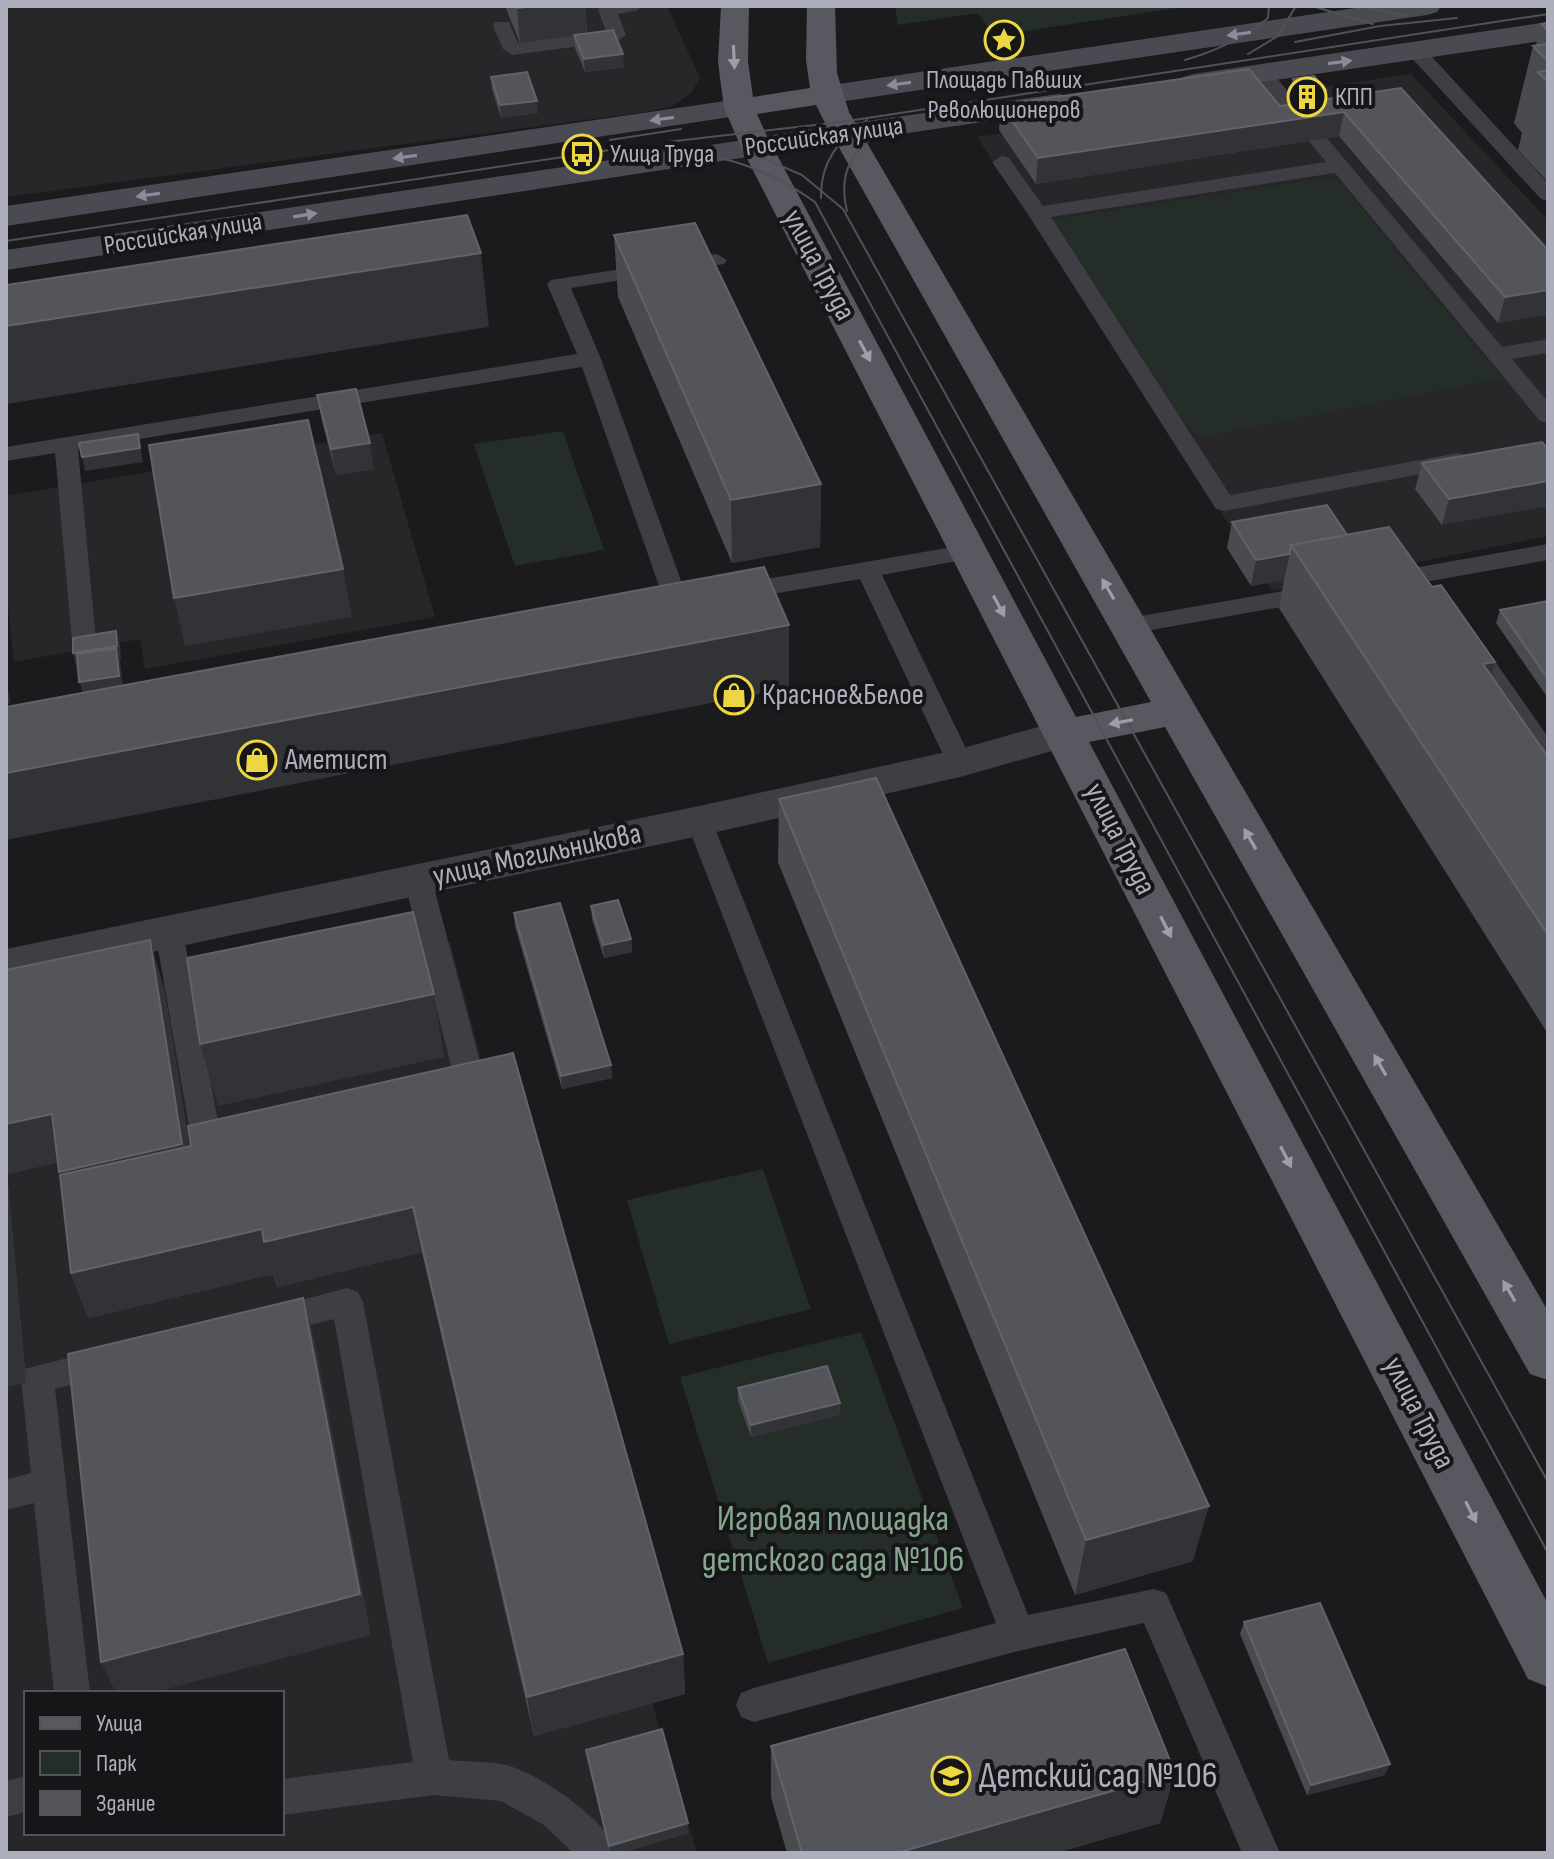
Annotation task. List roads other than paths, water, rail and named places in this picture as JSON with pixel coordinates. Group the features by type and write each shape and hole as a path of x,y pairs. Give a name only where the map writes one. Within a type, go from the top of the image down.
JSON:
{"main road":[{"name":"улица Труда","path":"735,6 733,62 739,108 757,147 1548,1660"},
{"path":"821,6 819,50 825,95 1548,1358"},
{"name":"Российская улица","path":"6,216 825,95 1359,11 1427,6"},
{"path":"1173,87 1548,31"},
{"name":"Российская улица","path":"6,260 1083,99"},
{"path":"1066,733 1177,711"}],"street":[{"name":"улица Могильникова","path":"6,966 699,821 960,763 1066,733"}],"lane":[{"path":"502,26 512,49 617,35 607,10 632,6"},
{"path":"1416,51 1548,195"},
{"path":"1263,74 1548,416"},
{"path":"1002,162 1038,213 1224,504 1485,455"},
{"path":"1038,213 1339,166"},
{"path":"677,603 590,359 558,284 717,260"},
{"path":"1497,355 1548,346"},
{"path":"6,454 590,359"},
{"path":"66,444 84,640"},
{"path":"630,611 970,552"},
{"path":"1129,626 1548,552"},
{"path":"867,569 960,763"},
{"path":"1421,574 1439,600"},
{"path":"1457,626 1548,757"},
{"path":"699,821 1018,1634"},
{"path":"418,880 470,1081"},
{"path":"169,932 207,1142 253,1132"},
{"path":"239,1329 347,1302 434,1777"},
{"path":"72,1691 37,1379 130,1356"},
{"path":"6,1495 48,1484"},
{"path":"754,1705 1018,1634 1154,1605 1261,1853"},
{"path":"284,1797 434,1777 505,1783 557,1812 600,1853"}],"tram line":[{"path":"1185,60 1249,32 1268,18 1269,6"},
{"path":"1248,54 1278,36 1296,6"},
{"path":"1312,6 1373,24"},
{"path":"1358,6 1407,16"},
{"path":"667,142 841,122 1548,14"},
{"path":"1295,42 1380,26 1457,18"},
{"path":"847,211 845,177 857,152 867,142 909,117"},
{"path":"822,191 824,173 833,153 848,135 867,120"},
{"path":"610,140 681,129"},
{"path":"616,149 623,148"},
{"path":"6,241 616,149"},
{"path":"616,149 694,153 743,164 791,186 815,202 1548,1553"},
{"path":"751,153 802,175 822,191"},
{"path":"821,198 822,191"},
{"path":"822,191 843,209 1548,1482"}],"place":[{"name":"Площадь Павших Революционеров","path":"1004,40"},
{"name":"КПП","path":"1307,97"},
{"name":"Улица Труда","path":"582,154"},
{"name":"Красное&Белое","path":"734,695"},
{"name":"Аметист","path":"257,760"},
{"name":"Детский сад №106","path":"951,1776"}],"park label":[{"name":"Игровая площадка детского сада №106","path":"833,1540"}]}
